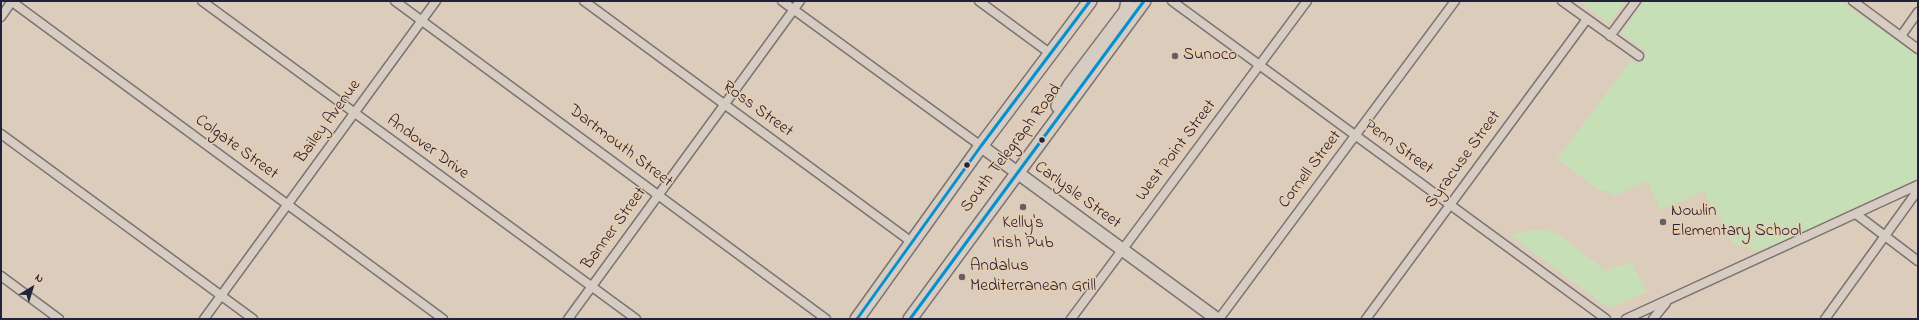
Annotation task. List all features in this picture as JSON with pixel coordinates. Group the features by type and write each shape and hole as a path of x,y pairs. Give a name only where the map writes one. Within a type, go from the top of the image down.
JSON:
{"main road":[{"name":"South Telegraph Road","path":"857,319 981,146 1090,1"},
{"path":"1050,128 1058,105 1070,85 1126,11 1128,1"},
{"name":"South Telegraph Road","path":"910,319 1144,1"},
{"path":"868,319 910,261 921,231"}],"street":[{"path":"1,17 12,1"},
{"name":"Colgate Street","path":"12,1 443,319"},
{"name":"Andover Drive","path":"202,1 636,319"},
{"name":"Dartmouth Street","path":"395,1 826,319"},
{"name":"Bailey Avenue","path":"204,319 436,1"},
{"name":"Ross Street","path":"584,1 912,243"},
{"name":"Carlysle Street","path":"782,1 1218,319"},
{"name":"Banner Street","path":"568,319 800,1"},
{"path":"979,1 1051,54"},
{"name":"Penn Street","path":"1172,1 1606,319"},
{"name":"West Point Street","path":"1071,319 1307,1"},
{"name":"Cornell Street","path":"1218,319 1356,136 1455,1"},
{"path":"1562,1 1639,56"},
{"path":"1610,36 1636,1"},
{"path":"1853,1 1918,49"},
{"path":"1900,36 1918,12"},
{"name":"Syracuse Street","path":"1366,319 1587,19"},
{"path":"1,134 253,319"},
{"path":"1626,319 1918,185"},
{"path":"1825,319 1918,190"},
{"path":"1856,214 1918,262"},
{"path":"1,276 59,319"},
{"path":"1653,319 1667,300"}],"green space":[{"path":"1579,1 1625,1 1609,23"},
{"path":"1645,1 1841,1 1918,56 1918,178 1774,245 1755,250 1732,242 1718,214 1715,215 1704,191 1661,210 1647,181 1614,196 1607,191 1599,190 1557,159 1631,60 1638,65 1647,52 1621,33"},
{"path":"1534,230 1550,231 1558,234 1601,267 1604,271 1631,262 1647,292 1609,308 1511,236 1517,233"}],"transit line":[{"path":"857,319 981,146 1090,1"},
{"path":"910,319 1144,1"}],"place":[{"name":"Sunoco","path":"1175,56"},
{"name":"Kelly's Irish Pub","path":"1023,207"},
{"name":"Nowlin Elementary School","path":"1663,222"},
{"name":"Andalus Mediterranean Grill","path":"962,277"}]}
